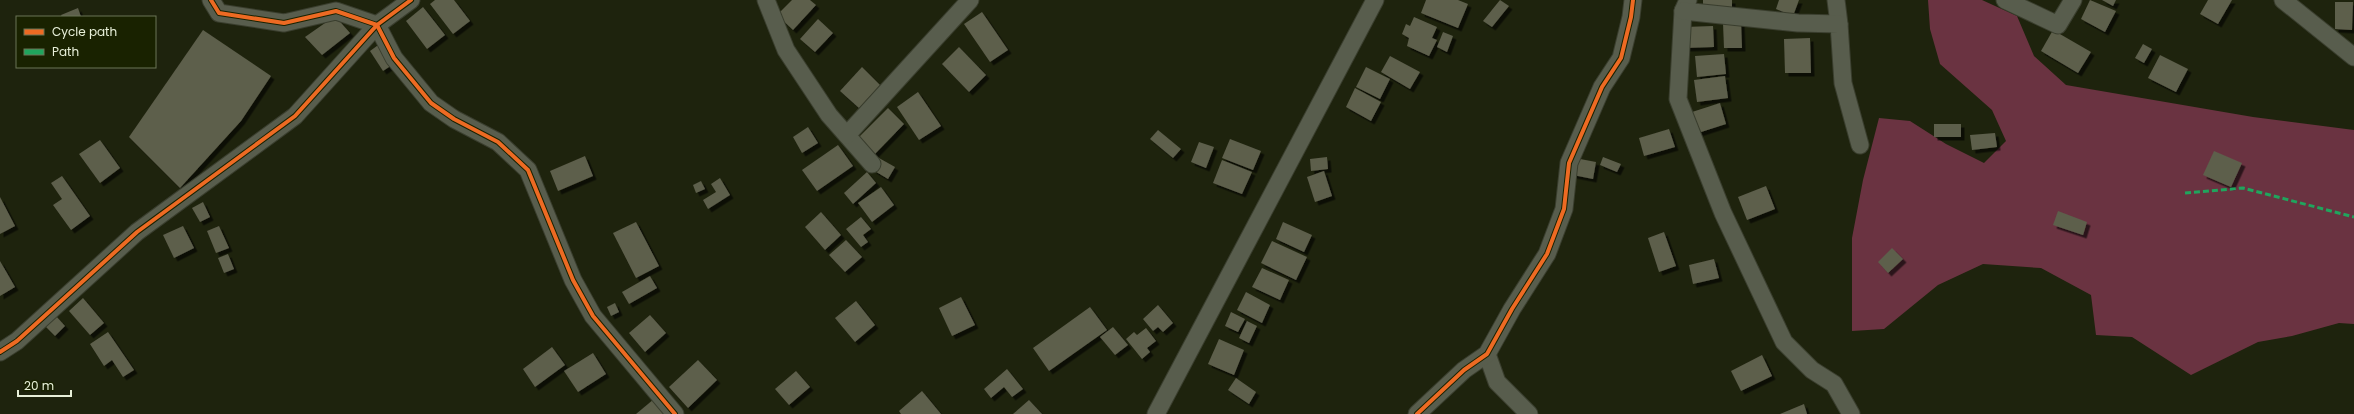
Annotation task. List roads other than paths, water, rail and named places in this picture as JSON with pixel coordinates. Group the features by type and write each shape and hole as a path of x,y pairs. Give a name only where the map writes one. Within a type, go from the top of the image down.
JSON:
{"street":[{"path":"211,0 218,13 284,23 336,11 377,25 394,58 431,104 454,119 498,142 528,170 573,280 593,316 675,414"},
{"path":"0,352 17,341 137,232 295,116 377,25 411,0"},
{"path":"766,0 786,50 829,115 872,164"},
{"path":"847,135 970,0"},
{"path":"1156,414 1375,0"},
{"path":"1417,414 1464,370 1487,354 1512,309 1547,254 1564,209 1569,163 1602,87 1621,58 1632,17 1633,0"},
{"path":"1836,0 1843,83 1860,145"},
{"path":"2005,0 2058,25 2072,0"},
{"path":"2283,0 2354,57"},
{"path":"1838,24 1798,23 1686,5 1678,99 1723,213 1784,342 1812,370 1834,384 1852,414"},
{"path":"1487,354 1497,382 1529,414"}]}
